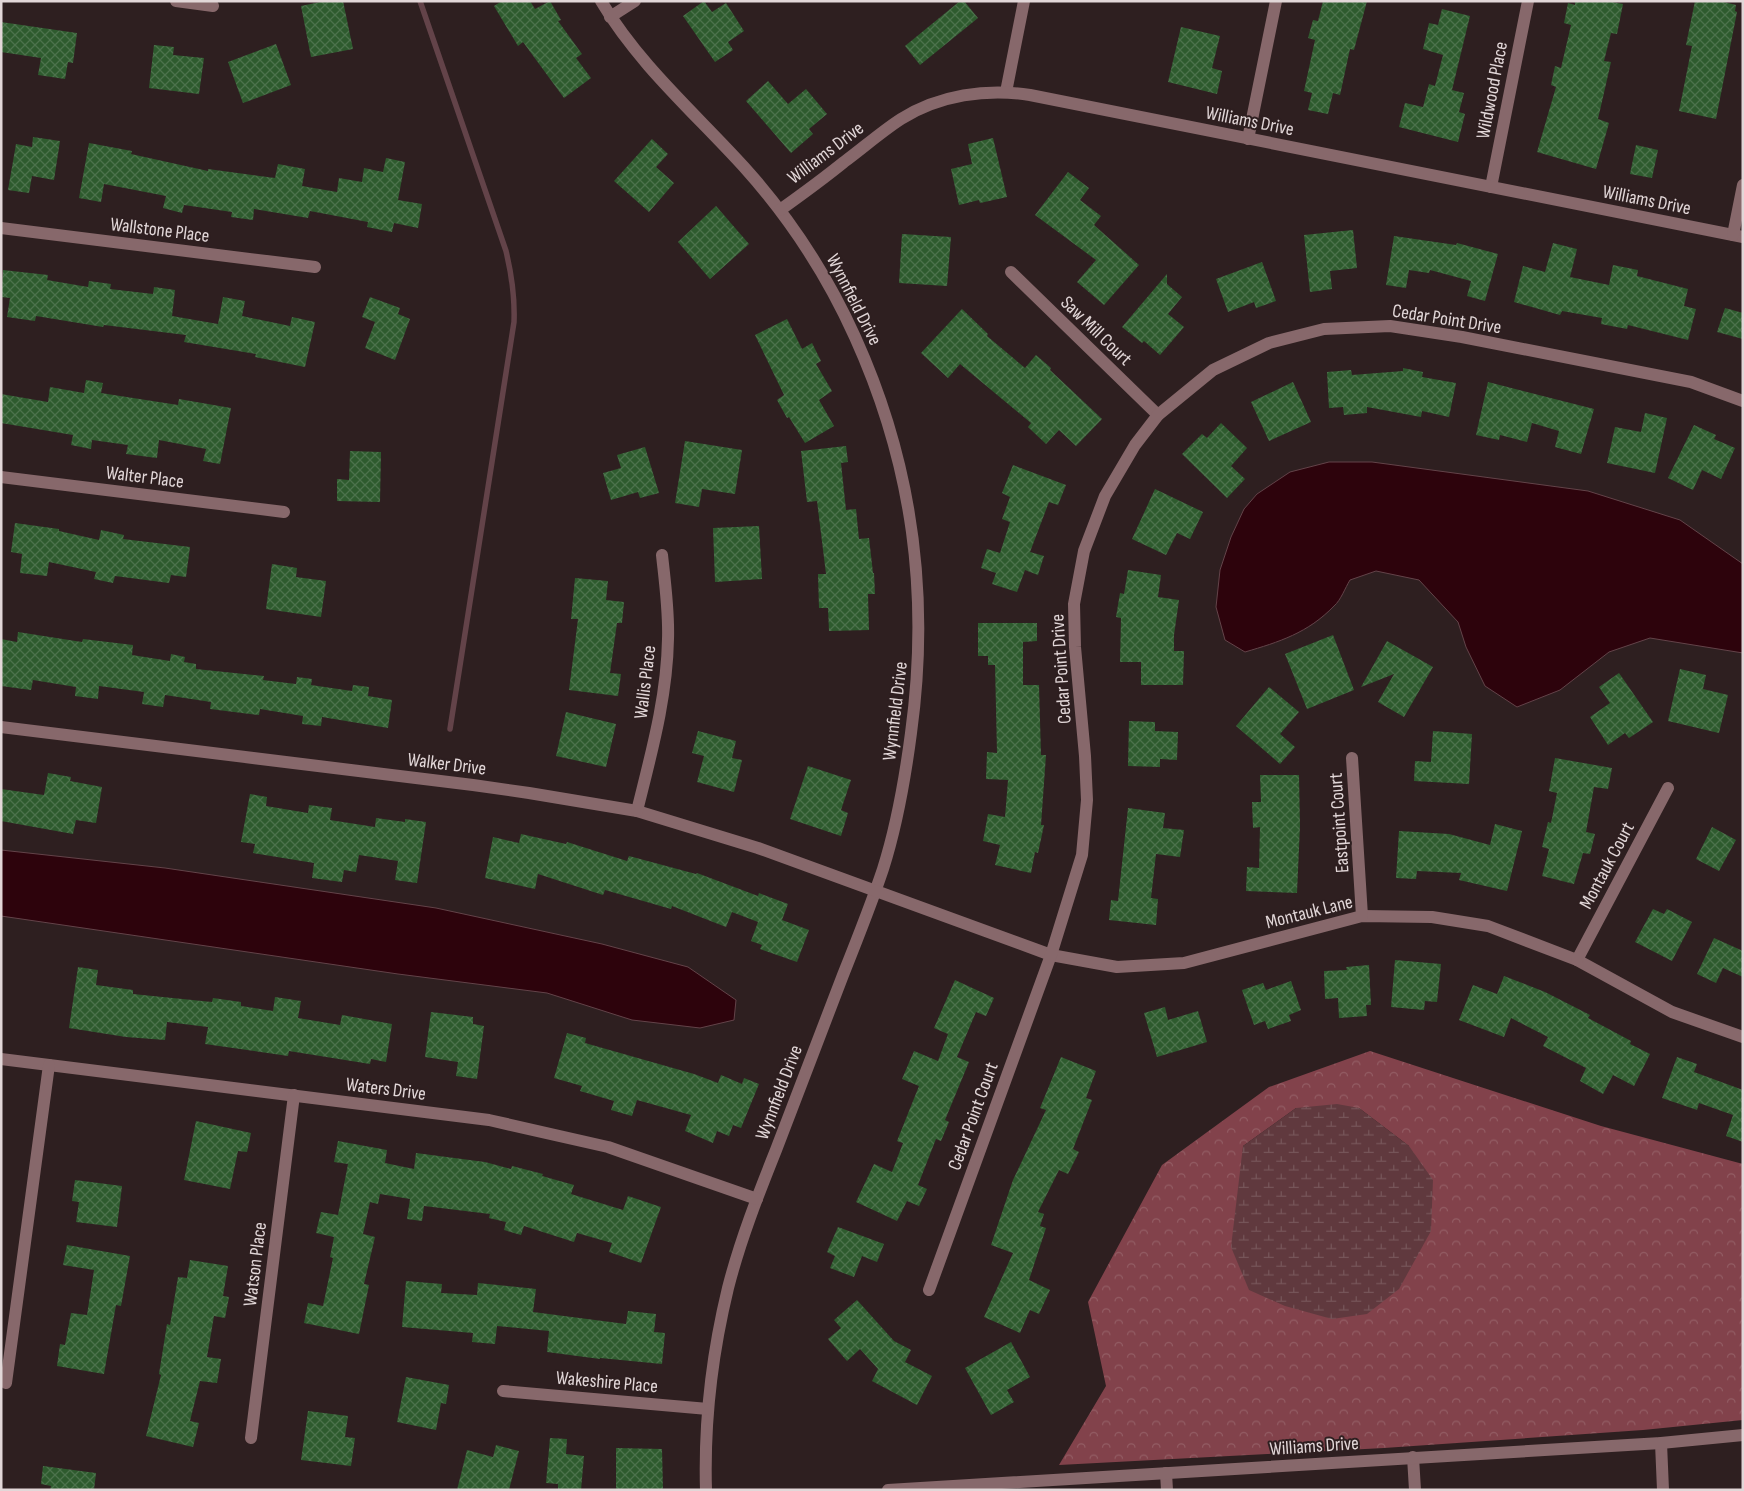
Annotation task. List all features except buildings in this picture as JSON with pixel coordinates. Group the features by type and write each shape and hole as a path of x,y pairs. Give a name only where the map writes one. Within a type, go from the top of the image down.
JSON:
{"street":[{"path":"176,1 213,6"},
{"name":"Wynnfield Drive","path":"601,1 610,17 661,82 748,171 780,210 820,270 845,315 863,354 885,412 897,454 906,492 918,574 920,619 918,668 909,749 899,808 876,890 757,1199 738,1254 721,1319 708,1409 706,1490"},
{"path":"610,17 635,1"},
{"path":"1006,92 1024,1"},
{"path":"1248,139 1276,1"},
{"name":"Wildwood Place","path":"1491,187 1528,1"},
{"name":"Williams Drive","path":"780,210 912,113 955,97 1006,92 1030,95 1738,236"},
{"path":"1738,236 1743,185"},
{"name":"Wallstone Place","path":"1,228 315,267"},
{"name":"Saw Mill Court","path":"1011,272 1158,415"},
{"name":"Cedar Point Drive","path":"1051,954 1082,855 1087,800 1074,604 1084,551 1106,496 1135,445 1158,415 1213,370 1269,343 1324,329 1390,326 1472,339 1691,382 1743,401"},
{"name":"Walter Place","path":"1,477 284,512"},
{"name":"Wallis Place","path":"637,811 659,718 666,673 668,614 662,555"},
{"name":"Walker Drive","path":"1,727 473,785 637,811 758,848 876,890"},
{"name":"Eastpoint Court","path":"1352,758 1362,916"},
{"name":"Montauk Court","path":"1577,960 1668,788"},
{"name":"Montauk Lane","path":"876,890 1051,954 1117,967 1184,962 1362,916 1432,917 1488,926 1577,960 1672,1012 1743,1037"},
{"name":"Cedar Point Court","path":"929,1290 1051,954"},
{"name":"Waters Drive","path":"1,1059 449,1114 536,1130 608,1147 757,1199"},
{"path":"6,1383 49,1065"},
{"name":"Watson Place","path":"251,1438 294,1095"},
{"name":"Wakeshire Place","path":"503,1391 708,1409"},
{"name":"Williams Drive","path":"888,1490 1661,1443 1743,1435"},
{"path":"1661,1443 1663,1490"},
{"path":"1413,1458 1415,1490"},
{"path":"1166,1473 1168,1490"}],"green space":[{"path":"1370,1051 1601,1126 1743,1164 1743,1420 1643,1430 1384,1448 1059,1465 1106,1386 1088,1302 1162,1165 1269,1087","holes":["1296,1108 1359,1108 1409,1146 1243,1146"]},
{"path":"1337,1104 1359,1108 1409,1146 1433,1180 1431,1231 1399,1289 1367,1314 1332,1319 1285,1306 1249,1290 1231,1247 1243,1146 1296,1108"}],"shaded area":[{"path":"1329,462 1372,462 1588,491 1680,520 1743,564 1743,653 1650,638 1609,652 1560,690 1517,707 1485,686 1466,647 1458,622 1419,580 1376,571 1350,580 1336,603 1324,615 1303,630 1281,640 1245,652 1225,640 1216,607 1220,570 1231,537 1244,509 1257,494 1290,472"},
{"path":"1,850 165,868 436,908 602,944 688,967 736,1000 734,1020 700,1028 632,1020 547,993 398,974 1,916"}],"waterway":[{"path":"420,1 506,251 514,303 514,322 450,729"}]}
